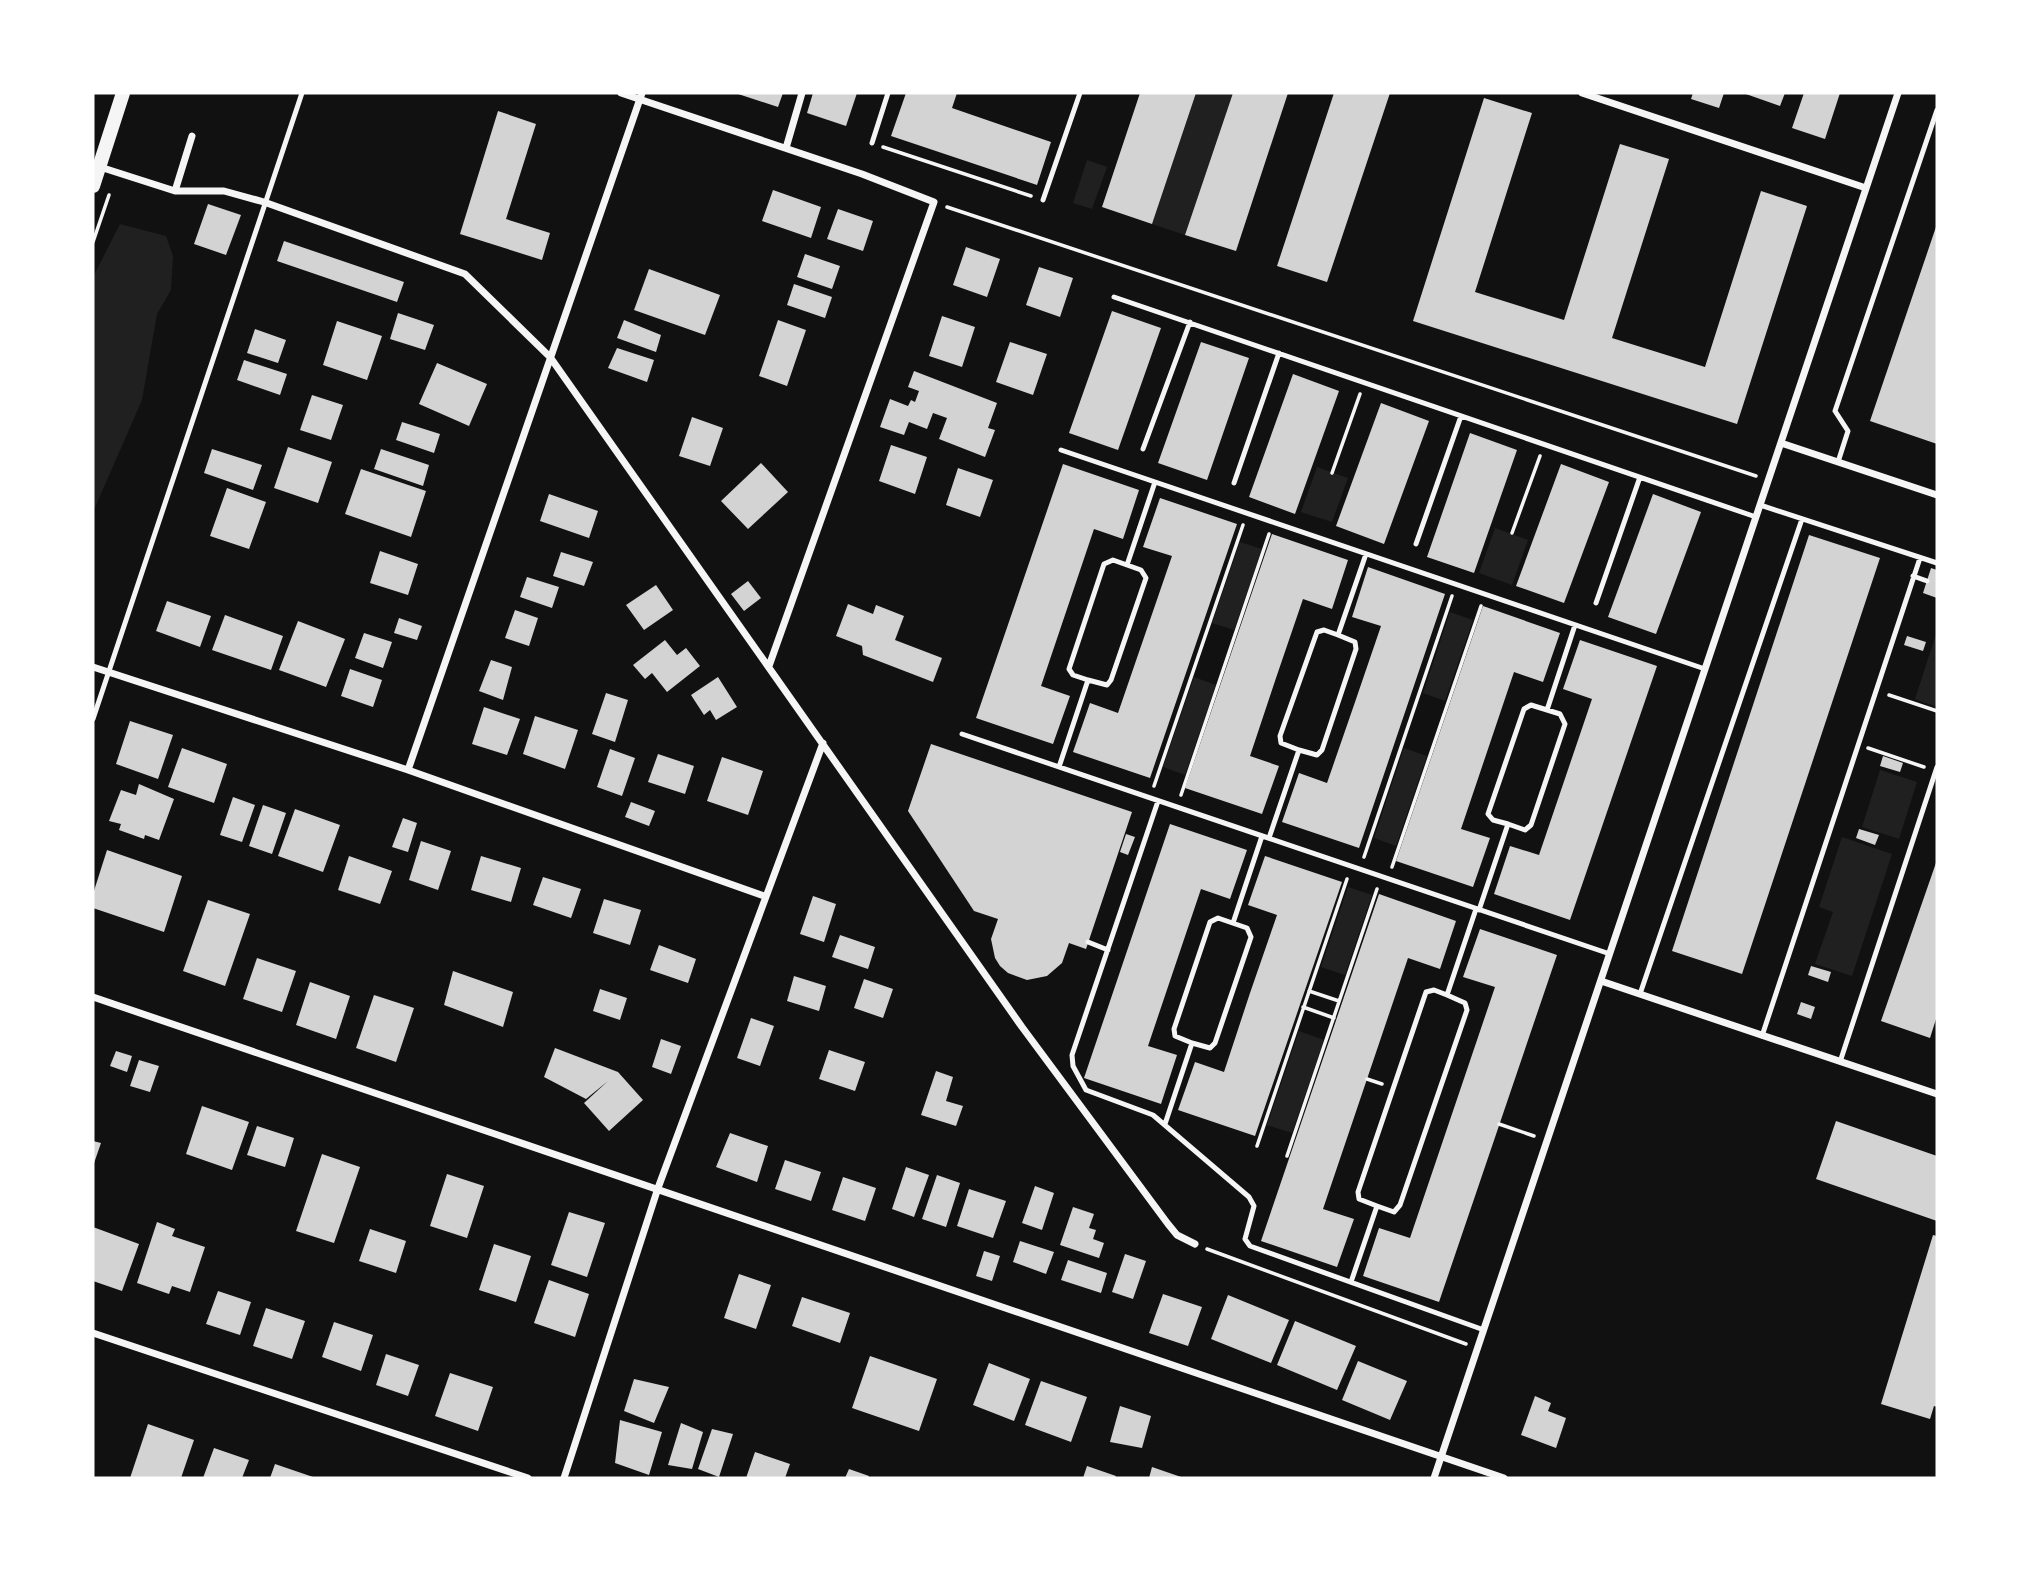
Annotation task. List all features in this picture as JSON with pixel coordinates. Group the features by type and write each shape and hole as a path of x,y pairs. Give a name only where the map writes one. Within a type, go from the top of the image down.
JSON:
{"main road":[{"path":"93,186 96,165 122,93"}],"street":[{"path":"621,93 641,96 934,202 769,666"},
{"path":"786,148 802,93"},
{"path":"1582,93 1866,188"},
{"path":"1434,1478 1898,93"},
{"path":"408,770 641,96"},
{"path":"176,191 192,136"},
{"path":"96,165 176,191 224,191 264,202 465,274 550,357 1022,1027 1177,1235 1195,1244"},
{"path":"1781,443 1937,495"},
{"path":"93,667 408,770 764,896"},
{"path":"564,1478 658,1188 764,896 823,743"},
{"path":"1601,981 1937,1094"},
{"path":"93,997 1504,1478"},
{"path":"93,1333 528,1478"}],"lane":[{"path":"93,719 302,93"},
{"path":"872,143 888,93"},
{"path":"1044,200 1080,93"},
{"path":"1839,462 1848,431 1835,411 1937,110"},
{"path":"1114,297 1756,517"},
{"path":"1143,449 1190,322"},
{"path":"1234,482 1279,353"},
{"path":"1416,544 1461,416"},
{"path":"1061,450 1705,669"},
{"path":"1596,603 1640,477"},
{"path":"1127,565 1155,482"},
{"path":"1760,505 1937,564"},
{"path":"1640,994 1802,519"},
{"path":"1338,635 1366,554"},
{"path":"1762,1036 1920,558"},
{"path":"1109,560 1147,575 1111,680 1107,685 1088,680 1073,675 1069,669 1104,564 1109,560"},
{"path":"1913,576 1927,581"},
{"path":"1546,710 1575,625"},
{"path":"1324,630 1338,635 1357,645 1321,753 1299,750 1281,743 1289,711 1317,632 1324,630"},
{"path":"1059,767 1088,680"},
{"path":"1525,706 1564,717 1565,724 1529,828 1525,830 1508,824 1490,818 1493,798 1525,706"},
{"path":"962,734 1610,954"},
{"path":"1233,923 1299,750"},
{"path":"1840,1062 1937,769"},
{"path":"1158,801 1072,1055 1073,1066 1086,1090 1146,1112 1165,1124 1252,1201 1253,1211 1245,1235 1247,1244 1484,1330"},
{"path":"1447,995 1508,824"},
{"path":"1212,919 1250,930 1251,937 1214,1046 1192,1043 1175,1036 1173,1032 1212,919"},
{"path":"1088,943 1108,950"},
{"path":"1434,990 1447,995 1465,1003 1467,1010 1399,1209 1394,1212 1359,1199 1358,1192 1426,992 1434,990"},
{"path":"1165,1124 1192,1043"},
{"path":"1351,1282 1377,1206"}],"path":[{"path":"872,143 1044,200"},
{"path":"934,202 1768,480"},
{"path":"1332,473 1364,382"},
{"path":"1512,533 1545,444"},
{"path":"1150,798 1247,513"},
{"path":"1177,807 1273,522"},
{"path":"1360,869 1456,584"},
{"path":"1287,1156 1339,1001 1485,594"},
{"path":"1876,690 1937,710"},
{"path":"1858,745 1937,769"},
{"path":"1257,1146 1351,866"},
{"path":"1309,991 1339,1001"},
{"path":"1303,1007 1334,1017"},
{"path":"1499,1124 1547,1141"},
{"path":"1195,1244 1477,1349"}],"shaded area":[{"path":"1196,93 1233,93 1185,235 1152,224"},
{"path":"1087,160 1107,167 1092,209 1073,203"},
{"path":"120,224 166,236 173,256 171,290 157,314 142,400 93,512 93,277"},
{"path":"1317,467 1348,478 1332,522 1301,512"},
{"path":"1495,528 1528,540 1512,585 1479,573"},
{"path":"1240,542 1262,549 1234,630 1212,623"},
{"path":"1450,612 1473,620 1445,701 1423,693"},
{"path":"1937,631 1937,707 1915,699"},
{"path":"1194,677 1216,685 1185,775 1163,767"},
{"path":"1404,748 1427,756 1396,846 1374,838"},
{"path":"1880,770 1917,782 1899,839 1862,827"},
{"path":"1842,837 1892,854 1852,976 1815,964 1833,912 1819,907"},
{"path":"1348,887 1372,895 1345,975 1321,967"},
{"path":"1299,1031 1324,1040 1292,1133 1267,1125"}],"building":[{"path":"735,93 783,93 778,107"},
{"path":"813,93 857,93 846,126 807,113"},
{"path":"906,93 957,93 952,108 1051,142 1037,185 891,136"},
{"path":"1140,93 1196,93 1152,224 1102,207"},
{"path":"1233,93 1288,93 1236,251 1185,235"},
{"path":"1334,93 1390,93 1327,282 1277,266"},
{"path":"1693,93 1724,93 1719,108 1691,99"},
{"path":"1743,93 1785,93 1780,106"},
{"path":"1804,93 1840,93 1825,139 1792,128"},
{"path":"1484,98 1532,113 1475,292 1564,320 1620,144 1669,159 1612,338 1705,367 1761,191 1807,206 1737,424 1413,321"},
{"path":"498,111 536,124 506,219 550,233 542,260 460,234"},
{"path":"773,190 821,207 811,238 762,221"},
{"path":"208,204 241,215 226,255 194,244"},
{"path":"838,209 873,221 863,251 827,239"},
{"path":"1937,224 1937,444 1870,421"},
{"path":"284,241 404,282 397,302 277,261"},
{"path":"966,247 1000,259 987,297 953,285"},
{"path":"805,254 840,266 832,289 797,277"},
{"path":"1039,267 1073,278 1060,317 1026,305"},
{"path":"649,269 720,295 705,335 634,310"},
{"path":"794,284 832,297 825,318 787,305"},
{"path":"1112,311 1161,328 1118,450 1069,433"},
{"path":"398,313 434,325 425,350 390,339"},
{"path":"942,316 975,327 962,367 929,356"},
{"path":"624,320 661,335 656,352 617,338"},
{"path":"778,320 806,330 787,386 759,376"},
{"path":"337,321 382,336 367,380 323,365"},
{"path":"255,329 286,340 278,363 247,353"},
{"path":"1010,342 1047,354 1033,395 996,382"},
{"path":"1201,342 1249,358 1207,480 1158,463"},
{"path":"617,348 654,360 647,382 608,368"},
{"path":"244,360 287,374 280,395 237,380"},
{"path":"437,363 487,384 469,426 419,404"},
{"path":"914,371 997,403 988,428 995,430 985,457 939,439 947,418 933,413 927,429 909,422 904,435 880,427 890,399 908,406 911,400 915,402 919,391 908,387"},
{"path":"1293,374 1339,391 1295,514 1249,497"},
{"path":"312,395 343,405 331,440 300,430"},
{"path":"1381,403 1429,421 1384,544 1336,526"},
{"path":"692,417 723,428 710,466 679,456"},
{"path":"402,422 440,434 434,453 396,440"},
{"path":"1470,433 1517,450 1474,573 1427,557"},
{"path":"891,445 927,457 915,494 879,481"},
{"path":"288,447 332,462 318,503 274,488"},
{"path":"212,449 262,465 253,490 204,473"},
{"path":"381,449 429,465 423,486 374,469"},
{"path":"761,463 788,492 748,529 721,501"},
{"path":"1063,464 1139,490 1123,539 1094,529 1041,686 1070,696 1053,744 976,718"},
{"path":"1561,464 1609,482 1564,603 1516,586"},
{"path":"958,468 993,480 980,517 946,505"},
{"path":"361,469 426,491 411,537 345,514"},
{"path":"227,488 266,502 249,549 210,536"},
{"path":"549,494 598,511 589,538 540,521"},
{"path":"1653,494 1701,512 1656,634 1608,617"},
{"path":"1160,498 1237,524 1150,778 1073,752 1090,703 1118,713 1172,556 1143,547"},
{"path":"1272,534 1348,560 1332,609 1303,599 1276,678 1250,756 1279,766 1262,814 1185,788"},
{"path":"1809,535 1880,558 1742,974 1672,951"},
{"path":"380,551 418,564 408,595 370,583"},
{"path":"561,552 593,562 584,586 553,576"},
{"path":"1368,567 1445,594 1359,848 1282,822 1299,773 1327,783 1381,626 1352,617"},
{"path":"1931,568 1937,570 1937,598 1923,593"},
{"path":"527,577 559,587 552,608 520,597"},
{"path":"748,581 761,598 744,611 731,594"},
{"path":"656,585 673,610 644,630 626,605"},
{"path":"167,601 211,616 200,647 156,631"},
{"path":"848,604 873,614 876,605 904,616 895,640 942,658 933,682 863,655 862,646 836,636"},
{"path":"1483,606 1560,633 1543,682 1514,672 1461,829 1490,838 1473,887 1396,861"},
{"path":"515,610 538,618 529,646 505,638"},
{"path":"225,615 283,636 271,670 212,650"},
{"path":"399,618 422,626 417,640 394,633"},
{"path":"298,621 345,639 326,687 279,670"},
{"path":"364,633 392,642 383,668 355,658"},
{"path":"1907,636 1926,642 1923,651 1904,645"},
{"path":"665,640 677,655 686,648 700,666 667,692 652,673 645,679 633,665"},
{"path":"1580,640 1657,666 1570,920 1494,894 1510,846 1539,855 1592,699 1563,689"},
{"path":"491,660 512,667 503,700 479,691"},
{"path":"350,669 382,680 373,707 341,696"},
{"path":"718,677 737,707 716,720 710,710 704,715 691,695"},
{"path":"606,693 628,700 615,742 592,734"},
{"path":"484,707 520,719 507,755 472,744"},
{"path":"535,716 578,730 565,769 523,754"},
{"path":"130,721 173,735 158,779 116,764"},
{"path":"931,744 1132,812 1086,949 1069,943 1062,963 1047,976 1027,980 1008,973 1000,966 995,958 991,939 998,919 974,911 908,811"},
{"path":"182,748 227,764 214,803 168,787"},
{"path":"610,749 635,758 622,796 597,787"},
{"path":"658,754 694,766 685,794 648,782"},
{"path":"1883,756 1903,763 1900,772 1880,766"},
{"path":"722,757 763,771 748,815 707,801"},
{"path":"139,784 174,799 159,840 145,835 144,839 119,830 121,824 109,821 121,790 136,795"},
{"path":"233,797 255,805 242,842 220,835"},
{"path":"631,802 655,811 649,826 625,817"},
{"path":"263,805 286,813 272,854 249,846"},
{"path":"295,809 340,825 323,872 278,856"},
{"path":"403,818 417,823 408,852 392,847"},
{"path":"1170,824 1247,850 1230,899 1201,889 1148,1046 1177,1055 1161,1104 1084,1078"},
{"path":"1859,829 1879,835 1875,845 1856,838"},
{"path":"1126,834 1135,837 1128,855 1120,852"},
{"path":"421,841 451,851 438,890 409,880"},
{"path":"107,850 182,876 164,932 93,908 93,894"},
{"path":"349,856 392,871 380,904 338,890"},
{"path":"481,856 521,868 511,902 471,890"},
{"path":"1265,856 1342,882 1255,1136 1178,1110 1195,1062 1224,1072 1277,915 1248,905"},
{"path":"1937,860 1937,1016 1930,1038 1881,1021"},
{"path":"543,877 581,889 571,918 533,905"},
{"path":"1379,894 1456,921 1440,969 1408,958 1323,1209 1354,1219 1337,1267 1261,1241"},
{"path":"813,896 836,904 824,942 800,934"},
{"path":"604,899 641,910 630,945 593,933"},
{"path":"208,900 250,914 225,986 183,971"},
{"path":"1480,929 1557,955 1439,1302 1363,1276 1379,1228 1410,1238 1495,987 1463,977"},
{"path":"840,935 875,947 868,969 832,957"},
{"path":"659,945 696,959 688,983 650,970"},
{"path":"257,958 296,971 282,1012 243,999"},
{"path":"1811,966 1831,972 1828,982 1808,975"},
{"path":"453,971 513,992 503,1027 444,1005"},
{"path":"794,976 826,986 819,1011 787,1001"},
{"path":"864,979 893,989 883,1018 854,1008"},
{"path":"310,982 350,996 336,1039 296,1025"},
{"path":"600,989 627,998 620,1020 593,1011"},
{"path":"374,995 414,1008 396,1062 356,1048"},
{"path":"1801,1002 1815,1007 1811,1019 1797,1014"},
{"path":"751,1018 774,1026 760,1066 737,1058"},
{"path":"661,1039 681,1046 671,1074 652,1067"},
{"path":"555,1048 618,1072 643,1100 609,1131 584,1103 608,1081 586,1099 544,1077"},
{"path":"829,1050 865,1062 855,1091 819,1079"},
{"path":"116,1051 132,1056 127,1072 110,1066"},
{"path":"139,1060 159,1066 150,1092 130,1086"},
{"path":"936,1071 953,1077 946,1101 963,1106 956,1126 921,1115"},
{"path":"202,1106 249,1122 232,1170 186,1154"},
{"path":"1836,1121 1937,1156 1937,1221 1816,1179"},
{"path":"257,1126 294,1138 285,1167 247,1155"},
{"path":"730,1133 768,1146 757,1182 716,1167"},
{"path":"93,1141 101,1143 93,1166"},
{"path":"322,1154 360,1167 334,1243 296,1231"},
{"path":"785,1160 821,1172 811,1201 775,1189"},
{"path":"906,1167 929,1175 914,1217 892,1209"},
{"path":"447,1174 484,1186 467,1238 430,1226"},
{"path":"937,1175 960,1183 946,1227 922,1219"},
{"path":"843,1177 876,1188 865,1221 832,1210"},
{"path":"1035,1186 1054,1193 1042,1230 1022,1223"},
{"path":"969,1189 1006,1201 993,1238 957,1226"},
{"path":"1073,1207 1094,1214 1089,1228 1096,1230 1093,1239 1104,1243 1099,1258 1060,1245"},
{"path":"569,1212 605,1223 587,1277 551,1265"},
{"path":"157,1222 175,1229 172,1236 205,1247 190,1292 172,1286 169,1294 137,1283"},
{"path":"93,1227 139,1244 122,1291 93,1281"},
{"path":"370,1229 406,1241 396,1273 359,1261"},
{"path":"1933,1235 1937,1236 1937,1407 1934,1406 1930,1419 1881,1404"},
{"path":"1020,1241 1054,1252 1046,1274 1013,1262"},
{"path":"494,1244 531,1256 516,1302 479,1290"},
{"path":"984,1251 1000,1256 992,1281 976,1276"},
{"path":"1125,1254 1146,1261 1133,1299 1112,1292"},
{"path":"1068,1260 1107,1273 1101,1293 1061,1280"},
{"path":"739,1274 771,1285 756,1329 724,1318"},
{"path":"549,1280 589,1294 575,1337 534,1323"},
{"path":"218,1291 251,1302 240,1335 206,1324"},
{"path":"1163,1294 1202,1307 1188,1346 1149,1333"},
{"path":"1228,1295 1289,1320 1271,1363 1211,1339"},
{"path":"802,1297 850,1313 840,1343 792,1326"},
{"path":"266,1308 305,1321 292,1359 253,1346"},
{"path":"1295,1321 1356,1346 1337,1390 1277,1365"},
{"path":"334,1322 373,1335 361,1371 322,1357"},
{"path":"386,1354 419,1365 408,1396 376,1385"},
{"path":"870,1356 937,1379 919,1431 852,1408"},
{"path":"1358,1361 1407,1381 1390,1420 1342,1400"},
{"path":"989,1363 1030,1379 1014,1421 973,1405"},
{"path":"450,1373 493,1387 478,1431 435,1416"},
{"path":"634,1379 669,1387 654,1423 624,1411"},
{"path":"1041,1381 1087,1397 1071,1442 1025,1425"},
{"path":"1535,1396 1551,1403 1548,1411 1566,1418 1556,1448 1521,1435"},
{"path":"1120,1406 1151,1416 1142,1448 1110,1442"},
{"path":"620,1420 662,1432 649,1475 615,1463"},
{"path":"681,1423 703,1432 692,1469 668,1465"},
{"path":"148,1424 194,1440 181,1478 130,1478"},
{"path":"712,1429 733,1434 719,1477 698,1469"},
{"path":"214,1448 249,1460 242,1478 203,1478"},
{"path":"755,1452 790,1464 785,1478 746,1478"},
{"path":"275,1464 316,1478 270,1478"},
{"path":"1087,1466 1116,1476 1083,1478"},
{"path":"1152,1467 1184,1478 1149,1478"},
{"path":"849,1469 869,1476 845,1478"}]}
